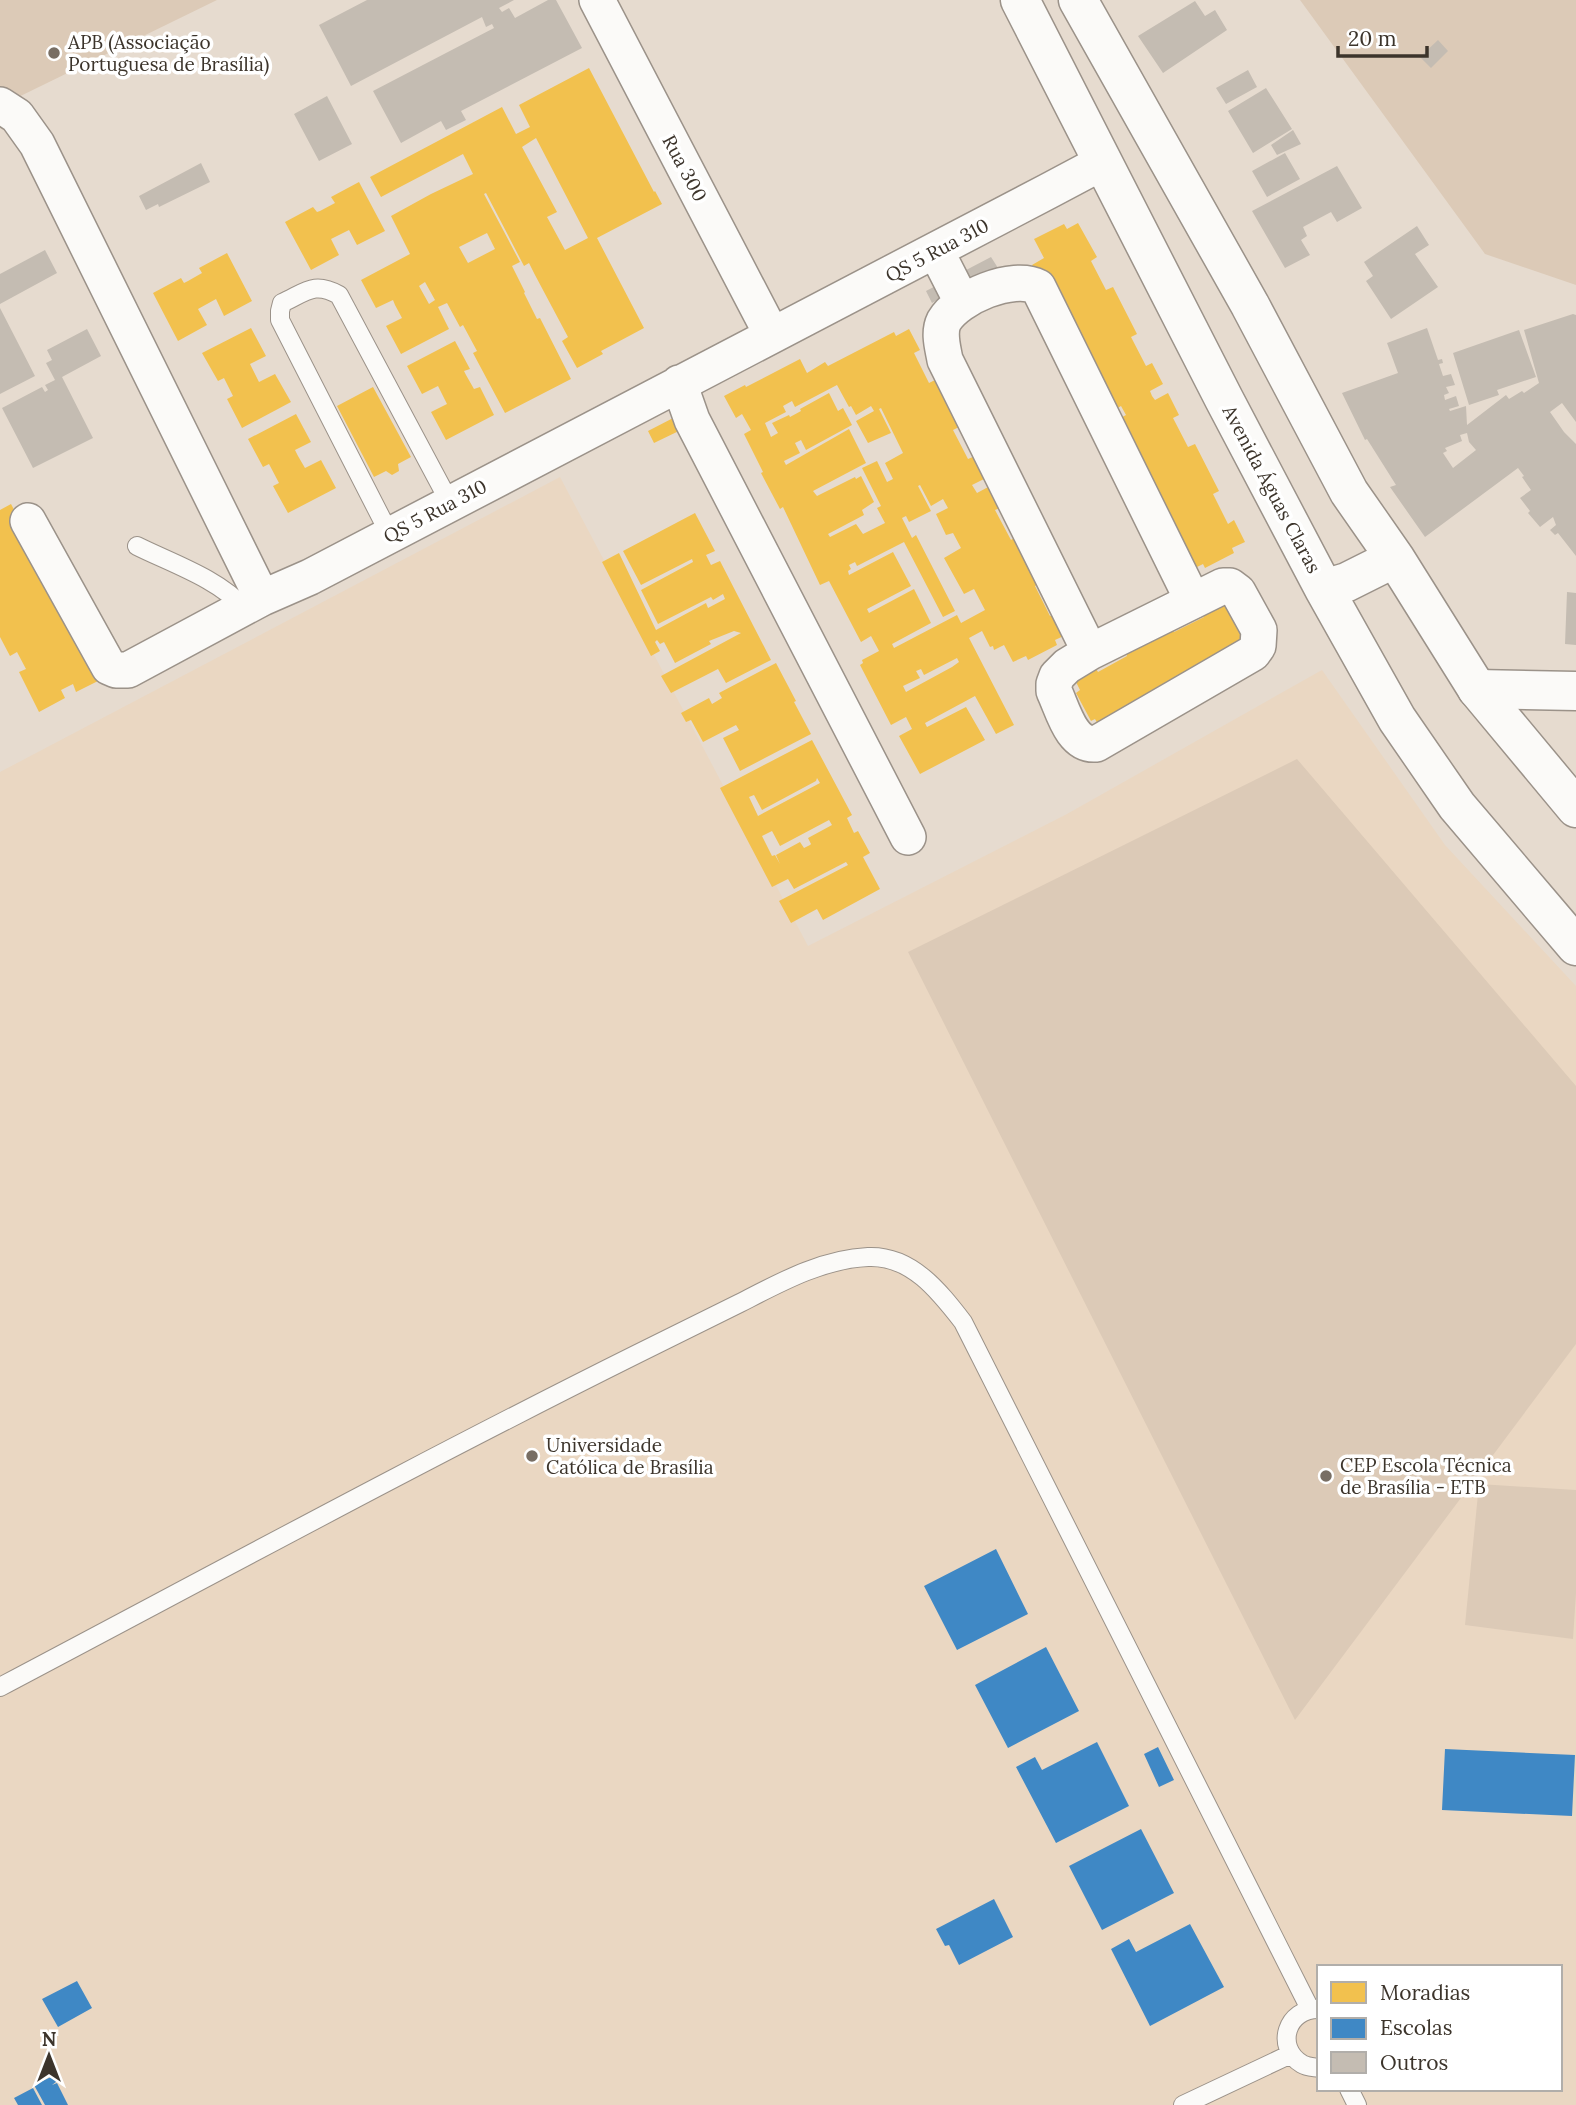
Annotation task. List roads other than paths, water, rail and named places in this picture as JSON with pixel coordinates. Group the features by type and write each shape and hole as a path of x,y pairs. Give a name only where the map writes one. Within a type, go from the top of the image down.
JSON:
{"main road":[{"name":"Avenida Águas Claras","path":"1020,0 1324,589 1397,719 1457,806 1576,946"},
{"path":"1078,0 1251,305 1349,492 1395,558 1477,689 1576,808"},
{"path":"1324,589 1347,582 1395,558"},
{"path":"1477,689 1562,691"},
{"path":"1510,729 1562,691"}],"street":[{"name":"Rua 300","path":"597,0 772,335"},
{"path":"0,105 17,116 37,144 230,530 253,603"},
{"name":"QS 5 Rua 310","path":"28,521 108,667 128,670 1103,162"},
{"path":"947,245 974,297"},
{"path":"1090,652 945,360 941,330 944,321 974,297 1025,282 1038,287 1194,601"},
{"path":"679,383 692,420 908,837"},
{"path":"1223,586 1230,586 1238,592 1259,630 1258,646 1253,653 1096,744 1089,744 1076,737 1054,691 1056,676 1090,652 1223,586"}],"lane":[{"path":"390,535 279,320 282,303 317,287 339,295 450,503"},
{"path":"137,546 215,584 234,597 253,603"},
{"path":"0,1687 529,1408 792,1276 839,1261 868,1256 891,1258 914,1270 937,1289 963,1322 1314,2009 1297,2015 1288,2026 1286,2041 1291,2054 1304,2065 1317,2068"},
{"path":"1183,2105 1291,2054"}],"place":[{"name":"APB (Associação Portuguesa de Brasília)","path":"54,53"},
{"name":"Universidade Católica de Brasília","path":"532,1456"},
{"name":"CEP Escola Técnica de Brasília - ETB","path":"1326,1476"}]}
